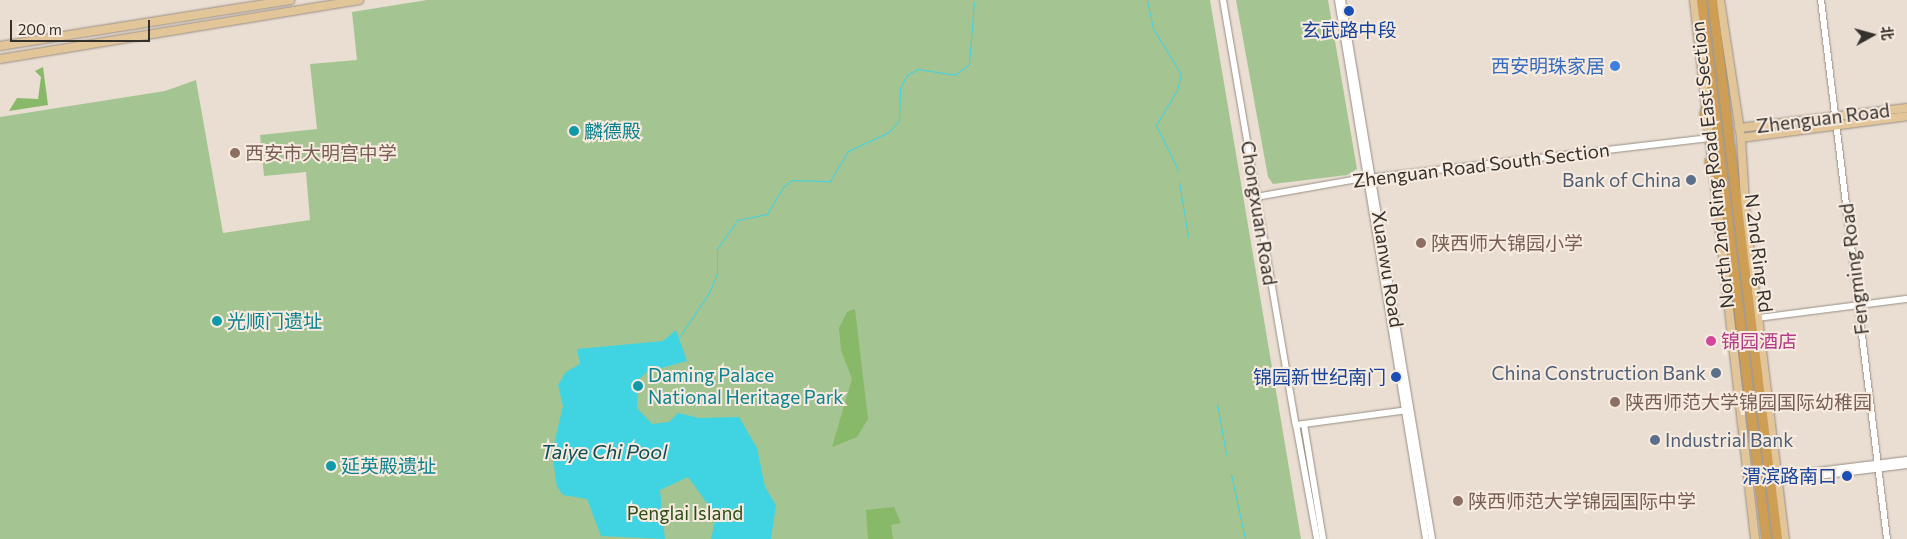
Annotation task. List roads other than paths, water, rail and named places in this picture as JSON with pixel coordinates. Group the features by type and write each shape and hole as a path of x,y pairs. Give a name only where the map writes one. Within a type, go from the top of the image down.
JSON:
{"highway":[{"name":"N 2nd Ring Rd","path":"1701,0 1721,183 1766,539"},
{"name":"N 2nd Ring Rd","path":"1712,0 1777,539"},
{"path":"1704,114 1711,86"},
{"path":"1709,161 1721,183"}],"main road":[{"path":"0,46 290,0"},
{"path":"0,59 357,0"},
{"name":"North 2nd Ring Road East Section","path":"1694,0 1709,161 1755,539"},
{"name":"North 2nd Ring Road East Section","path":"1720,0 1740,128 1758,318 1784,539"},
{"path":"1718,44 1735,101"},
{"name":"Zhenguan Road","path":"1741,138 1907,108"},
{"name":"Zhenguan Road","path":"1740,128 1907,116"},
{"path":"1740,239 1743,164"}],"street":[{"name":"Chongxuan Road","path":"1223,0 1256,198 1317,539"},
{"name":"Xuanwu Road","path":"1338,0 1371,178"},
{"name":"Xuanwu Road","path":"1342,0 1408,410 1426,539"},
{"name":"Fengming Road","path":"1821,0 1887,539"},
{"name":"Zhenguan Road South Section","path":"1256,198 1371,178 1707,138"},
{"path":"1758,318 1907,299"},
{"name":"Xuanwu Road","path":"1408,410 1432,539"},
{"path":"1296,425 1408,410"},
{"path":"1304,424 1324,539"},
{"path":"1878,467 1907,460"},
{"path":"1777,479 1907,465"}],"water":[{"name":"Taiye Chi Pool","path":"676,330 687,361 647,372 638,380 637,408 652,424 669,422 678,413 699,418 739,417 757,448 765,487 776,505 771,539 711,539 716,516 688,477 660,490 665,539 601,536 587,499 563,495 557,487 552,453 563,406 558,385 566,372 580,364 577,349 663,341"}],"waterway":[{"path":"1147,0 1153,28 1181,74 1177,90 1156,125 1178,170"},
{"path":"680,336 709,293 717,273 717,249 737,220 767,214 783,187 792,180 830,181 848,151 889,132 899,120 900,88 907,75 918,69 955,75 969,64 974,2"},
{"path":"1179,182 1188,236"},
{"path":"1217,403 1226,454"},
{"path":"1231,474 1245,539"}],"place":[{"name":"玄武路中段","path":"1349,11"},
{"name":"西安明珠家居","path":"1615,66"},
{"name":"麟德殿","path":"574,131"},
{"name":"西安市大明宫中学","path":"235,153"},
{"name":"Bank of China","path":"1691,180"},
{"name":"陕西师大锦园小学","path":"1421,243"},
{"name":"光顺门遗址","path":"217,321"},
{"name":"锦园酒店","path":"1711,341"},
{"name":"China Construction Bank","path":"1716,373"},
{"name":"锦园新世纪南门","path":"1396,377"},
{"name":"Daming Palace National Heritage Park","path":"638,386"},
{"name":"陕西师范大学锦园国际幼稚园","path":"1615,402"},
{"name":"Industrial Bank","path":"1655,440"},
{"name":"延英殿遗址","path":"331,466"},
{"name":"渭滨路南口","path":"1847,476"},
{"name":"陕西师范大学锦园国际中学","path":"1458,501"}],"park label":[{"name":"Penglai Island","path":"685,513"}]}
